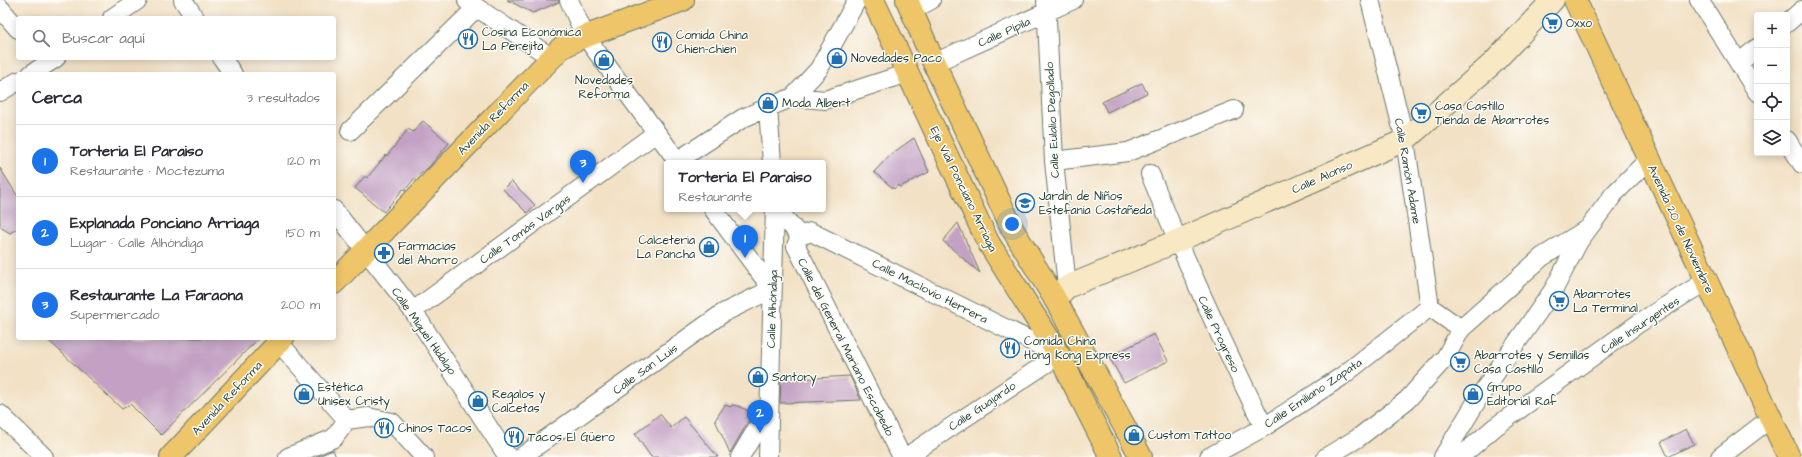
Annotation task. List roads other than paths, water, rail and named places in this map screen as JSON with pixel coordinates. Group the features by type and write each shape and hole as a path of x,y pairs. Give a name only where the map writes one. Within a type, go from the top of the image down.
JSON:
{"main road":[{"name":"Avenida Reforma","path":"336,281 364,250 561,48 585,36 683,0"},
{"name":"Eje Vial Ponciano Arriaga","path":"873,0 988,242 1059,355 1111,457"},
{"name":"Avenida 20 de Noviembre","path":"1575,0 1790,457"},
{"path":"909,5 934,63 1013,230 1061,293 1141,457"},
{"name":"Avenida Reforma","path":"171,457 279,340"}],"street":[{"path":"115,16 138,0"},
{"path":"183,0 193,16"},
{"path":"569,0 585,36 676,160"},
{"path":"681,160 743,118 792,97 819,70 857,0"},
{"path":"909,5 931,0"},
{"name":"Calle Pípila","path":"934,63 1049,4 1073,0"},
{"name":"Calle Ramón Adame","path":"1370,0 1405,140 1430,307"},
{"name":"Calle Alonso","path":"1061,293 1405,140 1493,63 1553,0"},
{"path":"1699,0 1754,87"},
{"path":"350,131 471,4 552,58"},
{"name":"Calle Eulalio Degollado","path":"1049,4 1054,161 1061,293"},
{"path":"0,8 16,27"},
{"path":"1790,20 1802,10"},
{"path":"1739,63 1754,50"},
{"path":"223,60 232,72"},
{"path":"34,72 52,63"},
{"path":"792,97 826,100 908,73"},
{"path":"0,92 16,83"},
{"path":"768,108 772,160"},
{"path":"1054,161 1128,152 1234,110"},
{"name":"Calle Tomás Vargas","path":"413,311 656,133"},
{"path":"1790,145 1802,164"},
{"path":"1443,457 1481,394 1554,289 1579,241 1614,194 1649,159"},
{"name":"Calle Progreso","path":"1150,174 1177,241 1227,352 1264,427"},
{"path":"715,212 772,289"},
{"name":"Calle Alhóndiga","path":"768,457 772,289 776,212"},
{"path":"779,212 800,236"},
{"name":"Calle Miguel Hidalgo","path":"336,213 413,311 508,457"},
{"path":"1326,457 1358,438 1407,400 1445,358 1461,329 1542,257 1589,228"},
{"name":"Calle Maclovio Herrera","path":"800,236 811,232 1059,355"},
{"name":"Calle del General Mariano Escobedo","path":"800,236 796,246 902,457"},
{"name":"Calle Insurgentes","path":"1460,457 1495,427 1639,323 1706,281"},
{"name":"Calle San Luis","path":"521,457 723,313 772,289"},
{"path":"1430,307 1461,329"},
{"name":"Calle Emiliano Zapata","path":"1209,457 1264,427 1341,377 1430,307"},
{"path":"279,340 347,420"},
{"name":"Calle Guajardo","path":"906,457 1059,355"},
{"name":"Calle Alhóndiga","path":"740,457 769,409"},
{"path":"0,414 44,457"},
{"path":"288,457 334,438 347,420 368,417 392,422 424,457"},
{"path":"1720,457 1771,418"}],"place":[{"name":"Oxxo","path":"1552,23"},
{"name":"Cosina Económica La Perejita","path":"468,39"},
{"name":"Comida China Chien-chien","path":"662,42"},
{"name":"Novedades Paco","path":"837,58"},
{"name":"Novedades Reforma","path":"604,60"},
{"name":"Moda Albert","path":"768,103"},
{"name":"Casa Castillo Tienda de Abarrotes","path":"1421,113"},
{"name":"Restaurante La Faraona","path":"583,183"},
{"name":"Jardín de Niños Estefanía Castañeda","path":"1025,203"},
{"name":"Calceteria La Pancha","path":"709,247"},
{"name":"Farmacias del Ahorro","path":"384,253"},
{"name":"Torteria El Paraiso","path":"745,258"},
{"name":"Abarrotes La Terminal","path":"1559,301"},
{"name":"Comida China Hong Kong Express","path":"1010,348"},
{"name":"Abarrotes y Semillas Casa Castillo","path":"1460,362"},
{"name":"Santory","path":"758,377"},
{"name":"Estética Unisex Cristy","path":"304,394"},
{"name":"Grupo Editorial Raf","path":"1473,394"},
{"name":"Regalos y Calcetas","path":"478,401"},
{"name":"Chinos Tacos","path":"384,428"},
{"name":"Explanada Ponciano Arriaga","path":"760,433"},
{"name":"Custom Tattoo","path":"1134,435"},
{"name":"Tacos El Güero","path":"514,437"}]}
